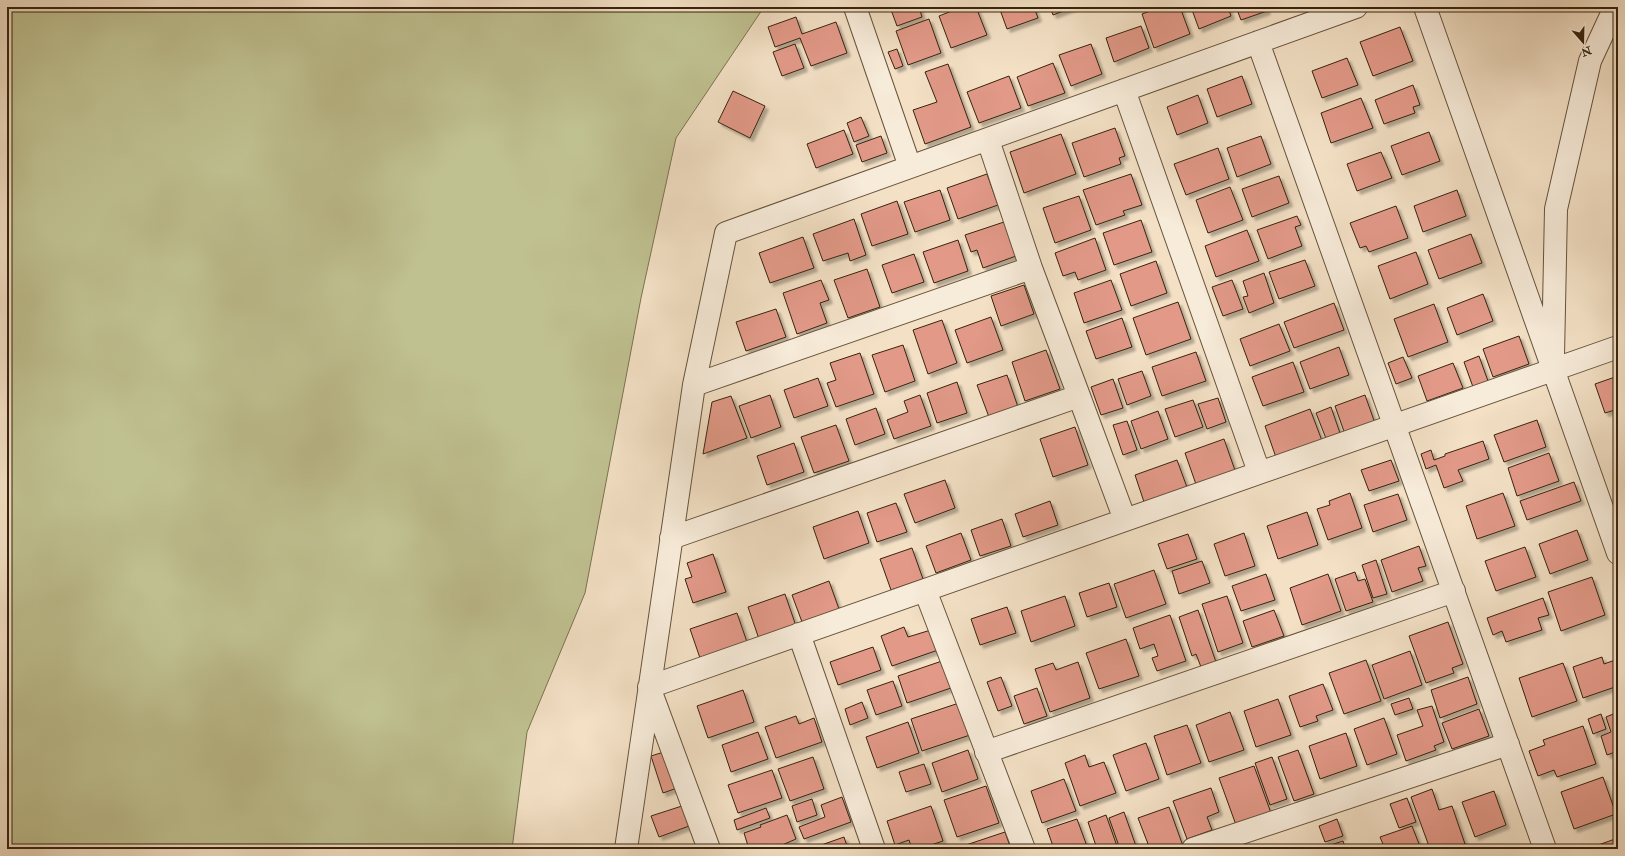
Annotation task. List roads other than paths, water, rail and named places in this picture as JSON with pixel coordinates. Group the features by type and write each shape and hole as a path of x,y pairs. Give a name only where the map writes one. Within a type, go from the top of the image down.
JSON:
{"street":[{"path":"855,7 910,167"},
{"path":"626,849 694,385 726,233 1356,7"},
{"path":"1425,7 1618,553"},
{"path":"1553,370 1556,209 1590,61 1614,7"},
{"path":"1258,42 1545,849"},
{"path":"1124,90 1259,472"},
{"path":"988,140 1031,268 1125,520"},
{"path":"694,385 1031,268"},
{"path":"649,686 1618,347"},
{"path":"671,538 1079,396"},
{"path":"925,590 1024,849"},
{"path":"986,752 1454,591"},
{"path":"799,634 874,849"},
{"path":"649,686 709,849"},
{"path":"1193,849 1508,744"}]}
